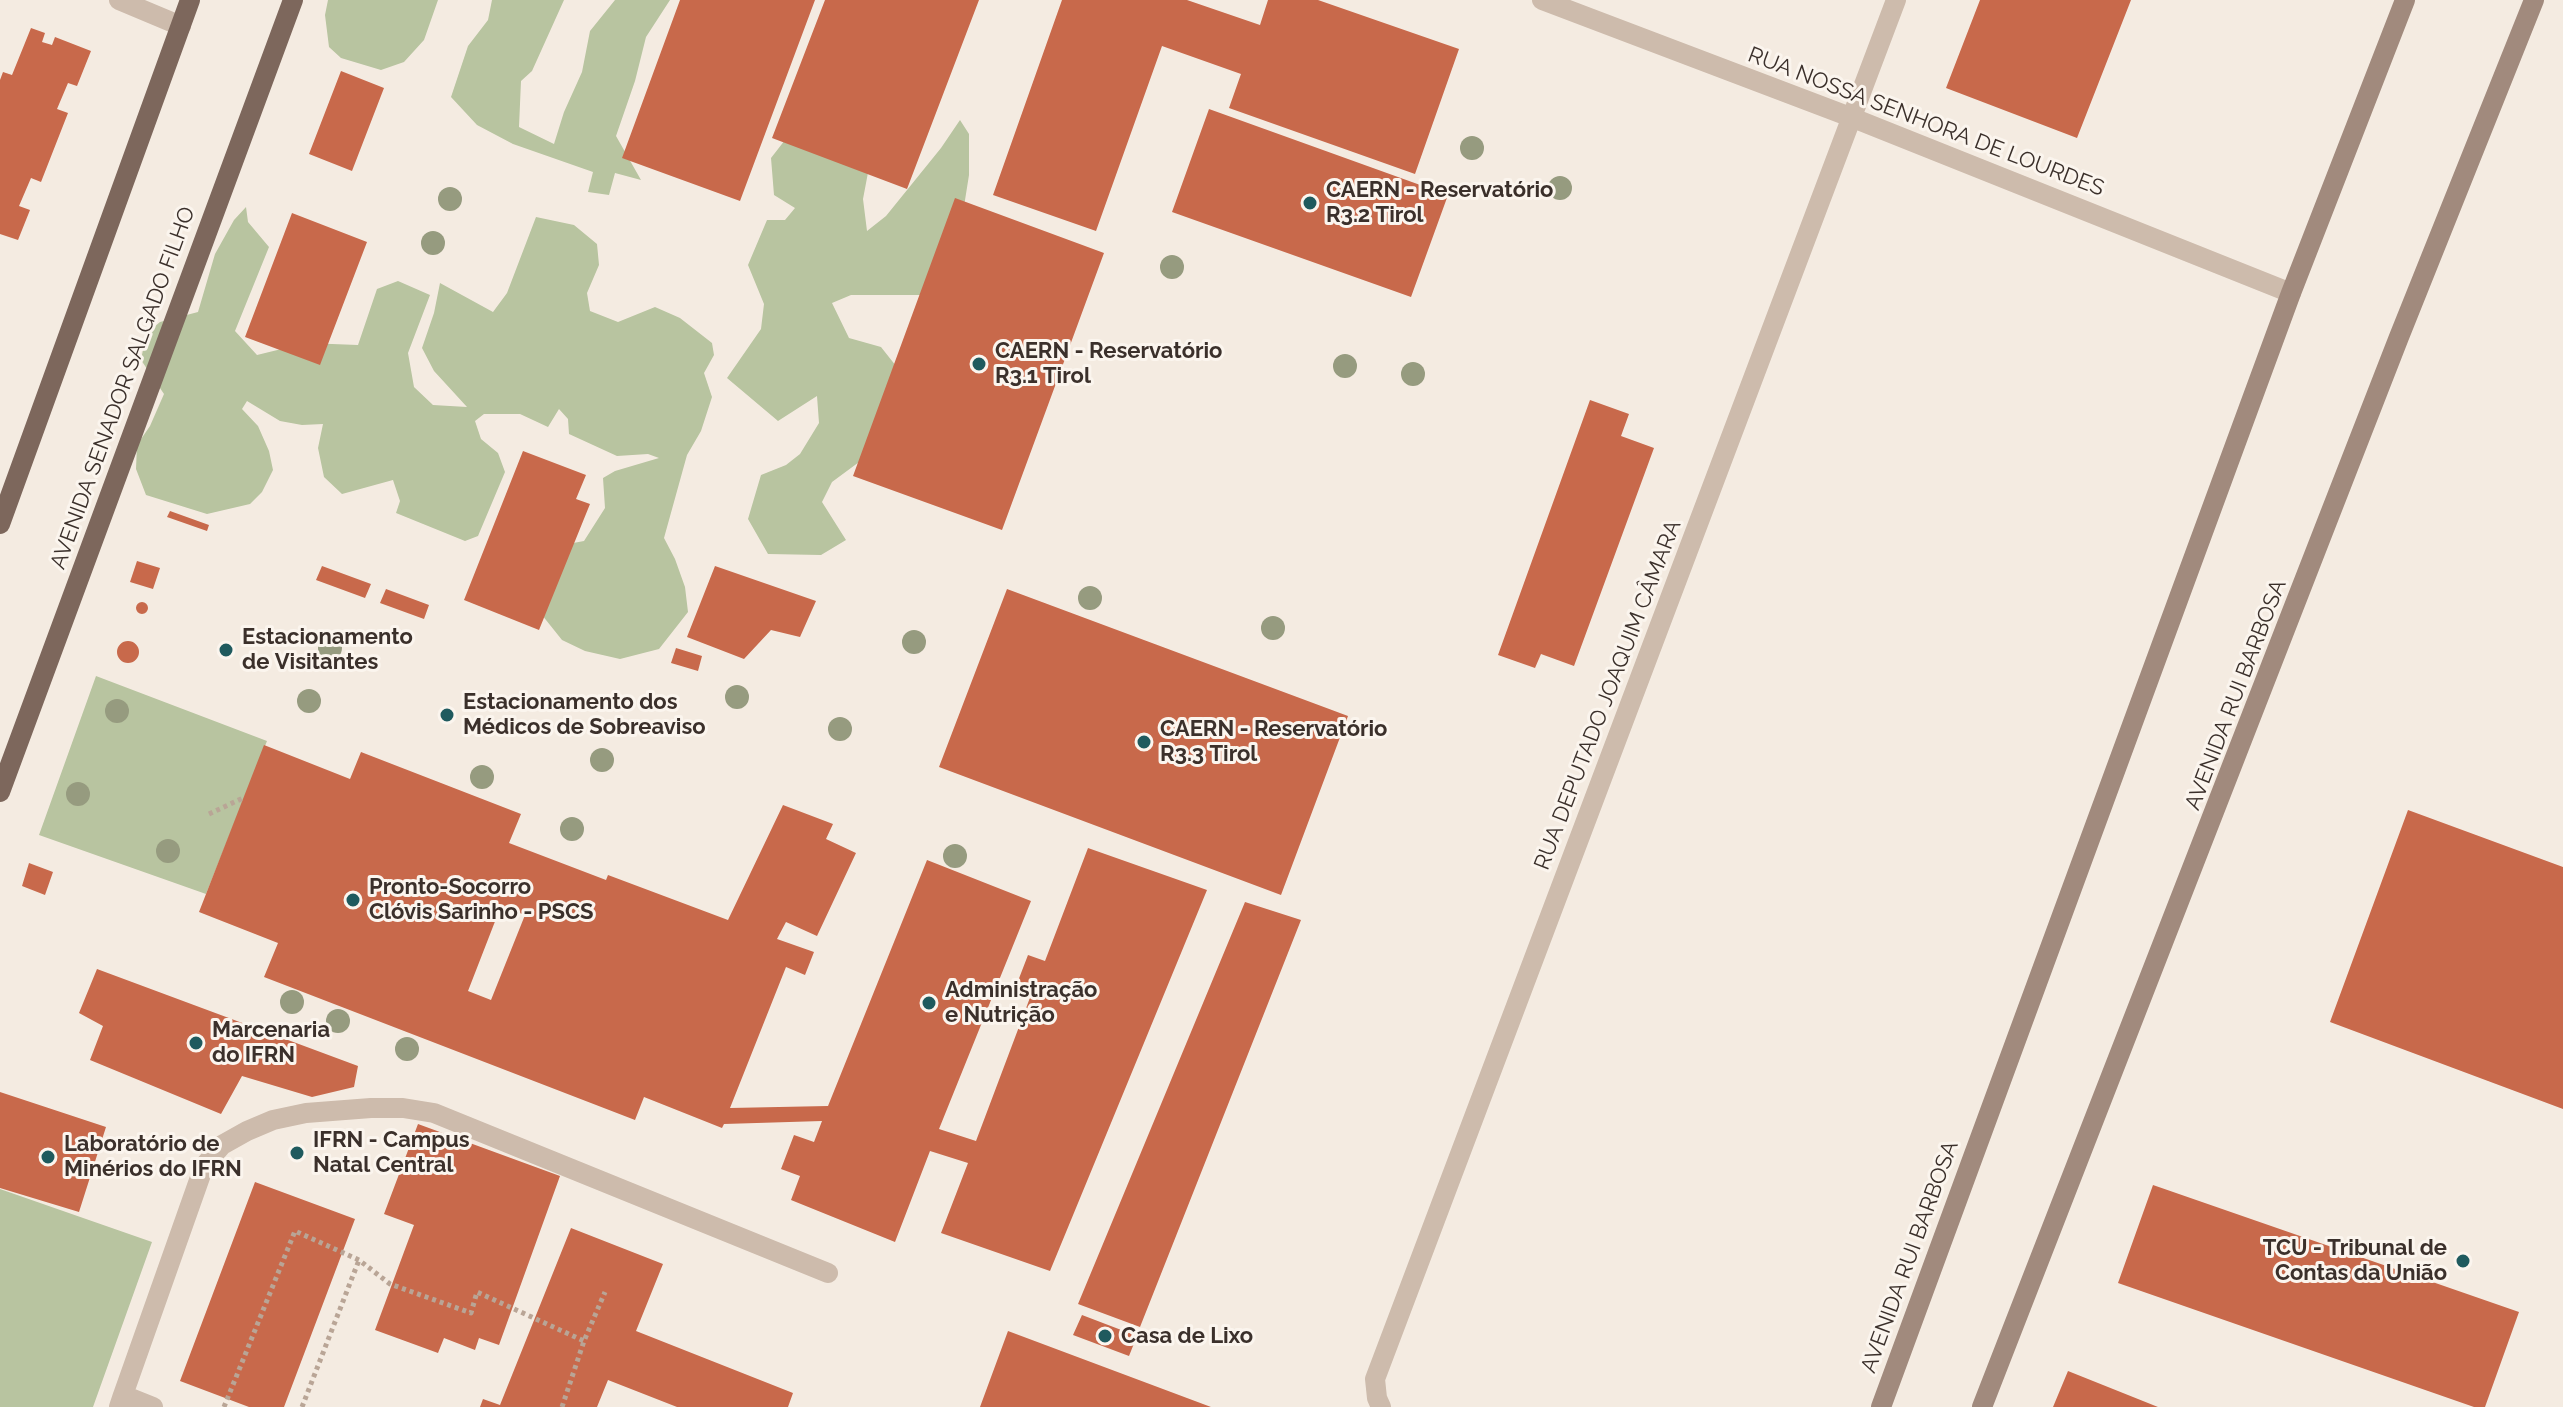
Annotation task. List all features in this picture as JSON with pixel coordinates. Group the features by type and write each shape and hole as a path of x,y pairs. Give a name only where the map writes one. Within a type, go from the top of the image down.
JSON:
{"main road":[{"path":"0,524 190,0"},
{"name":"AVENIDA SENADOR SALGADO FILHO","path":"0,792 293,0"},
{"name":"AVENIDA RUI BARBOSA","path":"1881,1407 2291,293 2405,0"},
{"name":"AVENIDA RUI BARBOSA","path":"1982,1407 2399,337 2534,0"}],"street":[{"path":"119,0 181,26"},
{"name":"RUA NOSSA SENHORA DE LOURDES","path":"1542,0 1853,118 2291,293"},
{"name":"RUA DEPUTADO JOAQUIM CÂMARA","path":"1381,1407 1375,1379 1896,0"},
{"path":"153,1407 121,1401 204,1166 222,1145 247,1131 273,1120 306,1113 403,1108 434,1113 828,1273"}],"path":[{"path":"209,814 243,798"},
{"path":"224,1407 295,1231 359,1260 390,1284 471,1313 477,1292 584,1341"},
{"path":"302,1407 359,1260"},
{"path":"562,1407 584,1341 605,1292"}],"green space":[{"path":"328,0 438,0 424,40 404,62 381,70 341,58 329,47 325,15"},
{"path":"492,0 564,0 532,71 521,81 519,127 554,144 582,72 590,31 615,0 670,0 646,37 616,136 641,180 615,173 609,195 588,192 593,172 513,144 477,125 451,97 468,46 488,20"},
{"path":"960,120 969,134 969,175 962,219 936,295 851,295 832,303 849,338 881,347 911,385 874,451 832,482 822,502 846,540 821,555 768,554 748,519 761,475 786,465 800,454 819,423 817,396 778,421 727,378 761,329 764,304 748,265 767,220 785,220 795,208 774,195 771,158 792,131 870,162 863,199 867,231 886,216"},
{"path":"246,207 248,222 269,247 235,331 257,355 306,343 358,345 377,289 398,281 430,295 408,353 414,387 433,405 467,407 434,371 422,348 440,283 493,312 507,293 536,217 574,225 597,244 599,265 587,293 590,311 618,322 655,307 680,318 712,343 714,355 704,373 712,397 701,431 687,455 664,538 685,587 688,612 659,649 620,659 585,651 562,640 538,610 557,546 584,541 605,508 603,478 615,471 659,458 648,454 617,456 569,434 568,419 559,409 548,427 520,414 484,414 475,421 481,439 498,453 505,472 478,536 465,541 396,513 400,501 393,480 342,494 324,477 318,448 323,424 302,425 280,421 247,401 242,409 258,426 273,470 262,492 250,504 207,514 146,495 136,469 137,445 150,426 164,394 141,360 146,334 160,322 198,312 215,254 234,220"},
{"path":"96,676 267,741 206,894 39,835"},
{"path":"0,1189 152,1242 93,1407 0,1407"}],"building":[{"path":"680,0 815,0 740,201 622,158"},
{"path":"825,0 979,0 907,189 772,138"},
{"path":"1062,0 1187,0 1260,25 1268,0 1318,0 1459,49 1415,174 1229,108 1241,74 1162,46 1096,231 993,195"},
{"path":"1980,0 2131,0 2077,138 1946,88"},
{"path":"31,28 45,33 42,42 52,45 55,37 91,51 77,86 68,83 57,109 68,113 41,182 31,178 19,206 30,210 18,240 0,234 0,80 3,72 12,75"},
{"path":"341,71 384,88 352,171 309,154"},
{"name":"CAERN - Reservatório R3.2 Tirol","path":"1209,109 1448,195 1411,297 1172,212"},
{"name":"CAERN - Reservatório R3.1 Tirol","path":"955,198 1104,253 1002,530 853,476"},
{"path":"292,213 367,242 320,365 245,337"},
{"path":"1590,400 1629,414 1621,436 1654,448 1574,666 1541,654 1535,668 1498,655"},
{"path":"523,451 586,475 576,499 590,504 539,630 464,600"},
{"path":"170,511 209,525 207,531 167,517"},
{"path":"137,561 160,568 153,589 130,582"},
{"path":"322,566 371,584 365,598 316,580"},
{"path":"715,566 816,601 800,637 771,630 744,659 687,637"},
{"path":"386,589 429,605 424,619 380,603"},
{"name":"CAERN - Reservatório R3.3 Tirol","path":"1007,589 1348,716 1281,895 939,767"},
{"path":"142,602 148,608 142,614 136,608"},
{"path":"128,641 136,644 139,652 136,660 128,663 120,660 117,652 120,644"},
{"path":"676,648 702,656 698,671 671,663"},
{"path":"264,745 350,779 361,752 521,814 509,843 606,880 608,875 728,920 783,805 833,824 826,839 856,853 817,936 786,922 777,939 814,952 805,975 786,967 730,1108 828,1106 927,860 1031,901 939,1129 976,1141 1034,987 1018,981 1028,955 1045,961 1088,848 1207,890 1050,1271 941,1233 968,1163 930,1151 895,1242 791,1200 800,1176 781,1169 794,1135 814,1142 822,1121 724,1124 722,1128 644,1097 635,1120 264,977 278,943 199,912","holes":["501,906 525,915 491,1000 468,991"]},
{"path":"2408,810 2563,867 2563,1109 2330,1022"},
{"path":"29,863 53,872 45,895 22,886"},
{"path":"1245,902 1301,920 1140,1327 1078,1304"},
{"name":"Marcenaria do IFRN","path":"97,969 358,1066 354,1087 312,1097 242,1076 221,1114 90,1060 103,1026 79,1013"},
{"name":"Laboratório de Minérios do IFRN","path":"0,1092 106,1127 79,1212 0,1188"},
{"path":"418,1124 560,1176 499,1345 479,1338 475,1350 444,1338 438,1353 375,1330 414,1225 384,1214"},
{"path":"255,1182 355,1219 284,1407 249,1407 180,1381"},
{"path":"2153,1185 2519,1312 2485,1407 2474,1407 2118,1283"},
{"path":"571,1228 663,1264 636,1331 793,1393 788,1407 677,1407 608,1380 597,1407 480,1407 483,1399 500,1405"},
{"name":"Casa de Lixo","path":"1082,1315 1137,1336 1129,1356 1073,1335"},
{"path":"1008,1331 1211,1407 980,1407"},
{"path":"2068,1371 2158,1407 2053,1407"}],"place":[{"name":"CAERN - Reservatório R3.2 Tirol","path":"1310,203"},
{"name":"CAERN - Reservatório R3.1 Tirol","path":"979,364"},
{"name":"Estacionamento de Visitantes","path":"226,650"},
{"name":"Estacionamento dos Médicos de Sobreaviso","path":"447,715"},
{"name":"CAERN - Reservatório R3.3 Tirol","path":"1144,742"},
{"name":"Pronto-Socorro Clóvis Sarinho - PSCS","path":"353,900"},
{"name":"Administração e Nutrição","path":"929,1003"},
{"name":"Marcenaria do IFRN","path":"196,1043"},
{"name":"IFRN - Campus Natal Central","path":"297,1153"},
{"name":"Laboratório de Minérios do IFRN","path":"48,1157"},
{"name":"TCU - Tribunal de Contas da União","path":"2463,1261"},
{"name":"Casa de Lixo","path":"1105,1336"}]}
